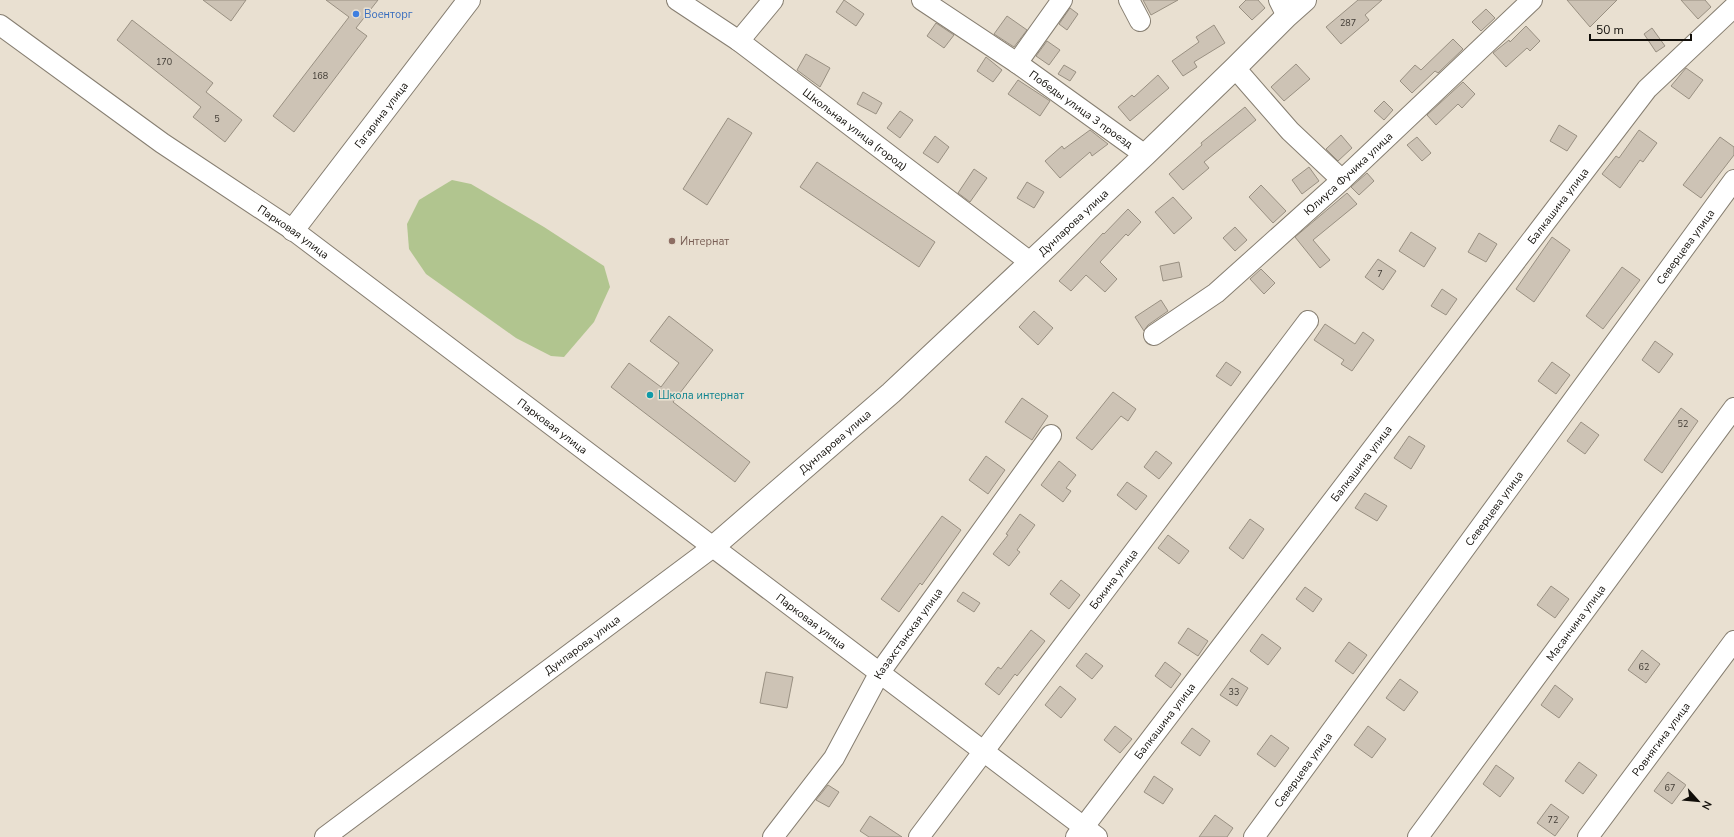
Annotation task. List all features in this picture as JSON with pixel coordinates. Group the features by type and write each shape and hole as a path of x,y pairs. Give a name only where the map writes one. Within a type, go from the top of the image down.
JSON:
{"main road":[{"name":"Гагарина улица","path":"293,230 469,0"},
{"name":"Дунларова улица","path":"713,547 891,393 1145,155 1235,68 1283,8 1305,0"}],"street":[{"name":"Школьная улица (город)","path":"677,0 739,41 1030,262"},
{"path":"739,41 773,0"},
{"name":"Победы улица 3 проезд","path":"922,0 1017,63 1145,155"},
{"path":"1017,63 1062,0"},
{"path":"1129,0 1140,21"},
{"name":"Юлиуса Фучика улица","path":"1154,335 1216,293 1342,180 1532,0"},
{"name":"Балкашина улица","path":"1086,834 1647,89 1734,7"},
{"name":"Парковая улица","path":"0,25 162,143 293,230 984,750 1086,834"},
{"path":"1235,68 1290,131 1342,180"},
{"name":"Северцева улица","path":"1254,837 1734,180"},
{"name":"Бокина улица","path":"918,837 1308,321"},
{"name":"Масанчина улица","path":"1418,837 1734,408"},
{"name":"Казахстанская улица","path":"773,837 834,758 880,672 1051,435"},
{"name":"Дунларова улица","path":"325,837 713,547"},
{"name":"Ровнягина улица","path":"1588,837 1734,641"}],"green space":[{"path":"452,180 471,184 544,227 604,266 610,287 594,322 564,357 551,356 516,338 426,274 409,249 407,224 419,200"}],"building":[{"path":"203,0 246,0 231,21"},
{"path":"326,0 378,0 356,28 367,36 294,132 273,116 349,17"},
{"path":"844,0 864,14 856,26 836,12"},
{"path":"1143,0 1178,0 1151,15"},
{"path":"1246,0 1258,0 1265,8 1252,20 1239,7"},
{"path":"1358,0 1382,0 1365,15 1369,20 1341,44 1326,27"},
{"path":"1567,0 1617,0 1590,27"},
{"path":"1681,0 1705,0 1711,7 1698,19"},
{"path":"1070,8 1078,14 1067,30 1059,24"},
{"path":"1486,9 1495,18 1481,31 1472,22"},
{"path":"1007,16 1027,30 1014,47 994,34"},
{"path":"132,20 213,83 206,92 242,120 225,142 193,117 201,107 117,40"},
{"path":"936,23 954,35 944,48 927,36"},
{"path":"1214,25 1225,43 1194,62 1197,67 1183,76 1172,61 1199,42 1196,37"},
{"path":"1526,26 1540,41 1530,51 1527,48 1506,67 1493,53 1509,40 1510,42"},
{"path":"1652,28 1665,46 1656,52 1644,34"},
{"path":"1453,39 1463,49 1438,73 1435,71 1412,93 1400,81 1415,65 1421,70"},
{"path":"1047,41 1060,50 1049,65 1036,56"},
{"path":"806,54 830,68 820,87 797,70"},
{"path":"986,57 1002,70 993,82 977,71"},
{"path":"1296,64 1310,79 1284,101 1271,87"},
{"path":"1064,65 1076,72 1070,81 1058,74"},
{"path":"1686,68 1703,80 1689,99 1671,86"},
{"path":"1158,75 1169,88 1130,121 1118,107 1132,95 1134,97"},
{"path":"1018,80 1050,101 1040,116 1008,94"},
{"path":"1463,82 1475,94 1462,108 1458,104 1436,125 1427,115"},
{"path":"863,92 882,103 876,114 857,104"},
{"path":"1384,101 1393,110 1384,120 1374,111"},
{"path":"1245,107 1256,120 1204,162 1209,168 1183,190 1169,174 1202,145 1201,143"},
{"path":"900,111 913,120 900,138 887,128"},
{"path":"728,118 752,133 707,205 683,189"},
{"path":"1559,125 1577,136 1567,151 1550,141"},
{"path":"1090,130 1108,144 1092,156 1090,152 1060,178 1045,161 1062,146 1064,149"},
{"path":"1639,130 1657,143 1643,162 1640,160 1620,188 1602,174 1616,156 1619,158"},
{"path":"1341,135 1352,148 1338,161 1326,149"},
{"path":"935,136 949,147 938,163 923,153"},
{"path":"1417,137 1431,153 1422,161 1407,145"},
{"path":"1720,137 1734,147 1734,155 1701,198 1683,185"},
{"path":"817,162 935,242 919,267 800,187"},
{"path":"1309,167 1319,181 1302,194 1292,180"},
{"path":"974,169 987,178 970,202 958,193"},
{"path":"1367,173 1374,181 1359,195 1351,187"},
{"path":"1027,182 1044,192 1034,208 1017,198"},
{"path":"1261,185 1286,211 1273,223 1249,197"},
{"path":"1347,193 1357,204 1313,240 1330,260 1320,268 1295,237"},
{"path":"1173,197 1192,218 1174,234 1155,212"},
{"path":"1128,209 1141,222 1128,236 1126,234 1100,262 1117,279 1105,292 1086,275 1071,291 1059,281 1103,233 1104,234"},
{"path":"1235,227 1247,240 1235,251 1223,238"},
{"path":"1411,232 1436,248 1424,267 1399,251"},
{"path":"1479,233 1497,244 1486,262 1468,252"},
{"path":"1552,237 1570,250 1534,302 1516,289"},
{"path":"1378,259 1396,271 1383,290 1365,277"},
{"path":"1179,262 1182,277 1163,281 1160,266"},
{"path":"1622,267 1640,280 1603,329 1586,316"},
{"path":"1261,269 1275,283 1264,294 1250,279"},
{"path":"1442,289 1457,299 1446,315 1431,306"},
{"path":"1161,300 1168,311 1148,325 1144,331 1135,317"},
{"path":"1034,311 1053,328 1038,345 1019,327"},
{"name":"Школа интернат","path":"669,316 713,350 673,402 750,462 735,482 611,387 629,363 661,387 679,363 650,341"},
{"path":"1325,324 1355,344 1363,332 1374,340 1352,371 1341,364 1344,360 1314,340"},
{"path":"1655,341 1673,354 1659,373 1642,360"},
{"path":"1226,362 1241,372 1231,386 1216,376"},
{"path":"1552,362 1570,375 1556,394 1538,381"},
{"path":"1113,392 1136,409 1128,421 1121,416 1092,450 1076,438"},
{"path":"1022,398 1048,416 1032,440 1005,422"},
{"path":"1681,408 1698,421 1662,473 1644,460"},
{"path":"1581,422 1599,435 1585,454 1567,441"},
{"path":"1409,436 1425,446 1411,469 1394,458"},
{"path":"1156,451 1172,463 1159,479 1144,467"},
{"path":"986,456 1005,470 988,494 969,480"},
{"path":"1059,461 1076,475 1066,488 1071,491 1063,502 1041,485"},
{"path":"1127,482 1147,496 1136,510 1117,495"},
{"path":"1365,493 1387,506 1377,521 1355,508"},
{"path":"1020,514 1035,525 1017,550 1020,552 1009,566 993,554 1008,535 1006,534"},
{"path":"942,516 961,530 922,585 920,583 899,612 881,599"},
{"path":"1250,519 1264,529 1243,559 1229,548"},
{"path":"1168,535 1189,551 1179,564 1158,548"},
{"path":"1061,580 1080,595 1069,609 1050,594"},
{"path":"1551,586 1569,599 1555,618 1537,605"},
{"path":"1305,587 1322,599 1313,612 1296,599"},
{"path":"963,592 980,603 974,612 957,601"},
{"path":"1188,628 1208,641 1198,656 1178,643"},
{"path":"1031,630 1045,641 1017,676 1015,674 999,695 985,684 998,667 1001,669"},
{"path":"1262,634 1281,648 1268,665 1250,651"},
{"path":"1349,642 1367,655 1353,674 1335,661"},
{"path":"1642,650 1660,664 1646,683 1628,670"},
{"path":"1086,653 1103,666 1092,679 1076,666"},
{"path":"1165,662 1181,674 1171,688 1155,676"},
{"path":"766,672 793,677 787,708 760,703"},
{"path":"1232,678 1248,688 1237,706 1220,695"},
{"path":"1400,679 1418,692 1404,711 1386,698"},
{"path":"1555,685 1573,699 1559,718 1541,705"},
{"path":"1060,686 1076,699 1061,718 1045,705"},
{"path":"1115,726 1132,739 1120,753 1104,740"},
{"path":"1368,726 1386,739 1372,758 1354,745"},
{"path":"1192,728 1210,741 1200,756 1181,743"},
{"path":"1271,735 1289,748 1275,767 1257,754"},
{"path":"1579,762 1597,775 1583,794 1565,781"},
{"path":"1496,765 1514,778 1500,797 1483,784"},
{"path":"1668,772 1686,785 1672,804 1654,791"},
{"path":"1154,776 1173,789 1163,804 1144,792"},
{"path":"828,785 839,792 829,807 816,800"},
{"path":"1551,804 1569,817 1555,836 1537,823"},
{"path":"1215,815 1233,828 1227,837 1199,837"},
{"path":"870,816 902,837 869,837 860,831"}],"place":[{"name":"Военторг","path":"356,14"},
{"name":"Интернат","path":"672,241"},
{"name":"Школа интернат","path":"650,395"}]}
